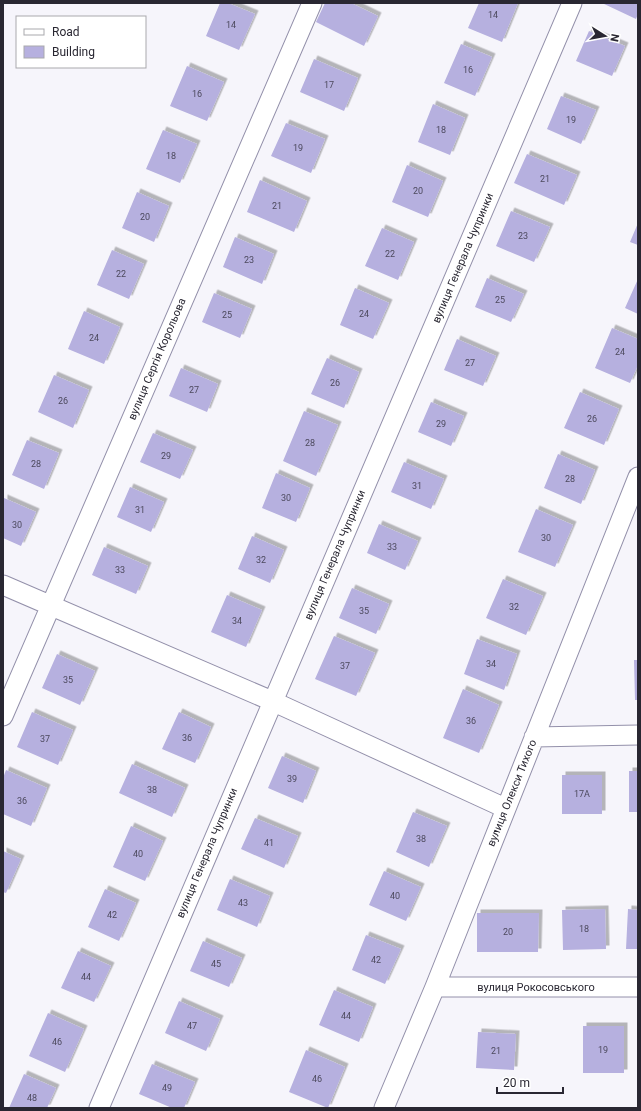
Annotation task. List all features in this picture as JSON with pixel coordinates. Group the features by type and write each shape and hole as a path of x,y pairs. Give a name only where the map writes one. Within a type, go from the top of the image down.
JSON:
{"street":[{"name":"вулиця Сергія Корольова","path":"3,716 312,3"},
{"name":"вулиця Генерала Чупринки","path":"99,1108 572,3"},
{"name":"вулиця Олекси Тихого","path":"384,1108 435,987 534,737 632,506 638,477"},
{"path":"3,585 50,607 272,701 505,808"},
{"path":"534,737 638,735"},
{"name":"вулиця Рокосовського","path":"435,987 638,987"}],"building":[{"path":"220,3 228,3 255,14 239,50 206,36"},
{"path":"325,3 351,3 378,16 364,46 316,22"},
{"path":"479,3 518,3 502,42 468,28"},
{"path":"602,3 638,3 638,14 636,19"},
{"path":"589,31 625,46 612,76 576,61"},
{"path":"461,44 492,57 475,96 444,83"},
{"path":"314,59 358,78 344,111 300,92"},
{"path":"187,66 224,82 207,121 170,106"},
{"path":"561,96 596,110 581,144 547,129"},
{"path":"433,104 465,118 450,155 418,142"},
{"path":"286,123 325,139 311,173 271,156"},
{"path":"163,130 197,144 180,183 146,169"},
{"path":"527,154 577,175 564,205 514,183"},
{"path":"407,165 443,181 428,217 392,202"},
{"path":"260,180 307,201 294,232 247,212"},
{"path":"137,192 169,206 154,242 122,228"},
{"path":"511,211 550,227 534,262 496,246"},
{"path":"638,223 638,245 630,242"},
{"path":"382,228 414,242 398,280 365,266"},
{"path":"235,237 274,254 262,284 223,267"},
{"path":"112,250 144,264 129,299 97,285"},
{"path":"487,278 524,294 511,322 475,307"},
{"path":"638,279 638,314 625,308"},
{"path":"355,288 389,303 373,339 340,325"},
{"path":"214,293 252,309 240,338 202,322"},
{"path":"84,311 120,327 104,364 68,349"},
{"path":"612,328 638,339 638,365 630,383 595,368"},
{"path":"457,339 496,356 483,386 444,370"},
{"path":"327,358 359,372 344,408 311,394"},
{"path":"181,368 218,384 207,412 169,396"},
{"path":"54,375 89,390 73,428 38,412"},
{"path":"580,392 619,409 604,445 564,428"},
{"path":"431,402 464,416 451,446 418,432"},
{"path":"304,411 338,425 316,476 283,461"},
{"path":"153,433 193,450 180,479 140,462"},
{"path":"27,440 59,453 44,489 12,475"},
{"path":"558,454 595,470 581,504 544,488"},
{"path":"404,462 444,479 431,509 391,492"},
{"path":"276,473 310,488 296,522 262,508"},
{"path":"130,487 164,502 151,532 117,517"},
{"path":"4,498 36,512 21,546 3,538"},
{"path":"536,509 573,525 555,567 518,552"},
{"path":"379,524 418,541 405,570 367,553"},
{"path":"252,536 284,550 270,583 238,569"},
{"path":"104,547 148,566 136,594 92,575"},
{"path":"503,579 543,596 526,635 486,618"},
{"path":"352,588 389,604 376,634 339,618"},
{"path":"227,595 262,610 246,647 211,632"},
{"path":"334,636 375,653 356,696 315,679"},
{"path":"477,639 517,654 504,690 464,674"},
{"path":"57,654 95,671 80,705 42,688"},
{"path":"634,660 638,660 638,700 635,700"},
{"path":"463,689 499,705 479,753 443,738"},
{"path":"32,712 73,730 58,765 17,747"},
{"path":"179,712 211,727 195,763 162,749"},
{"path":"282,756 316,771 303,803 268,788"},
{"path":"132,764 185,788 172,817 119,793"},
{"path":"6,770 47,788 31,826 3,814 3,778"},
{"path":"629,771 638,771 638,812 629,812"},
{"path":"562,775 602,775 602,814 562,814"},
{"path":"413,812 447,826 429,867 396,852"},
{"path":"255,818 298,836 284,868 241,849"},
{"path":"131,826 163,841 145,881 113,867"},
{"path":"3,851 21,859 6,893 3,892"},
{"path":"384,871 421,887 406,921 369,905"},
{"path":"230,879 270,896 257,927 217,910"},
{"path":"105,889 136,903 119,941 88,927"},
{"path":"605,909 606,949 563,950 562,910"},
{"path":"628,909 638,910 638,949 626,949"},
{"path":"477,913 539,913 538,952 477,952"},
{"path":"366,935 401,949 385,984 352,970"},
{"path":"203,941 242,958 229,987 190,971"},
{"path":"78,951 111,966 94,1002 61,988"},
{"path":"334,990 373,1007 359,1042 319,1025"},
{"path":"179,1001 220,1019 206,1051 165,1033"},
{"path":"48,1013 84,1029 65,1072 29,1056"},
{"path":"583,1026 624,1026 624,1073 583,1073"},
{"path":"478,1032 516,1034 514,1070 476,1068"},
{"path":"306,1050 345,1067 328,1108 289,1092"},
{"path":"152,1064 195,1082 184,1108 172,1108 139,1094"},
{"path":"24,1074 56,1088 47,1108 9,1108"}]}
